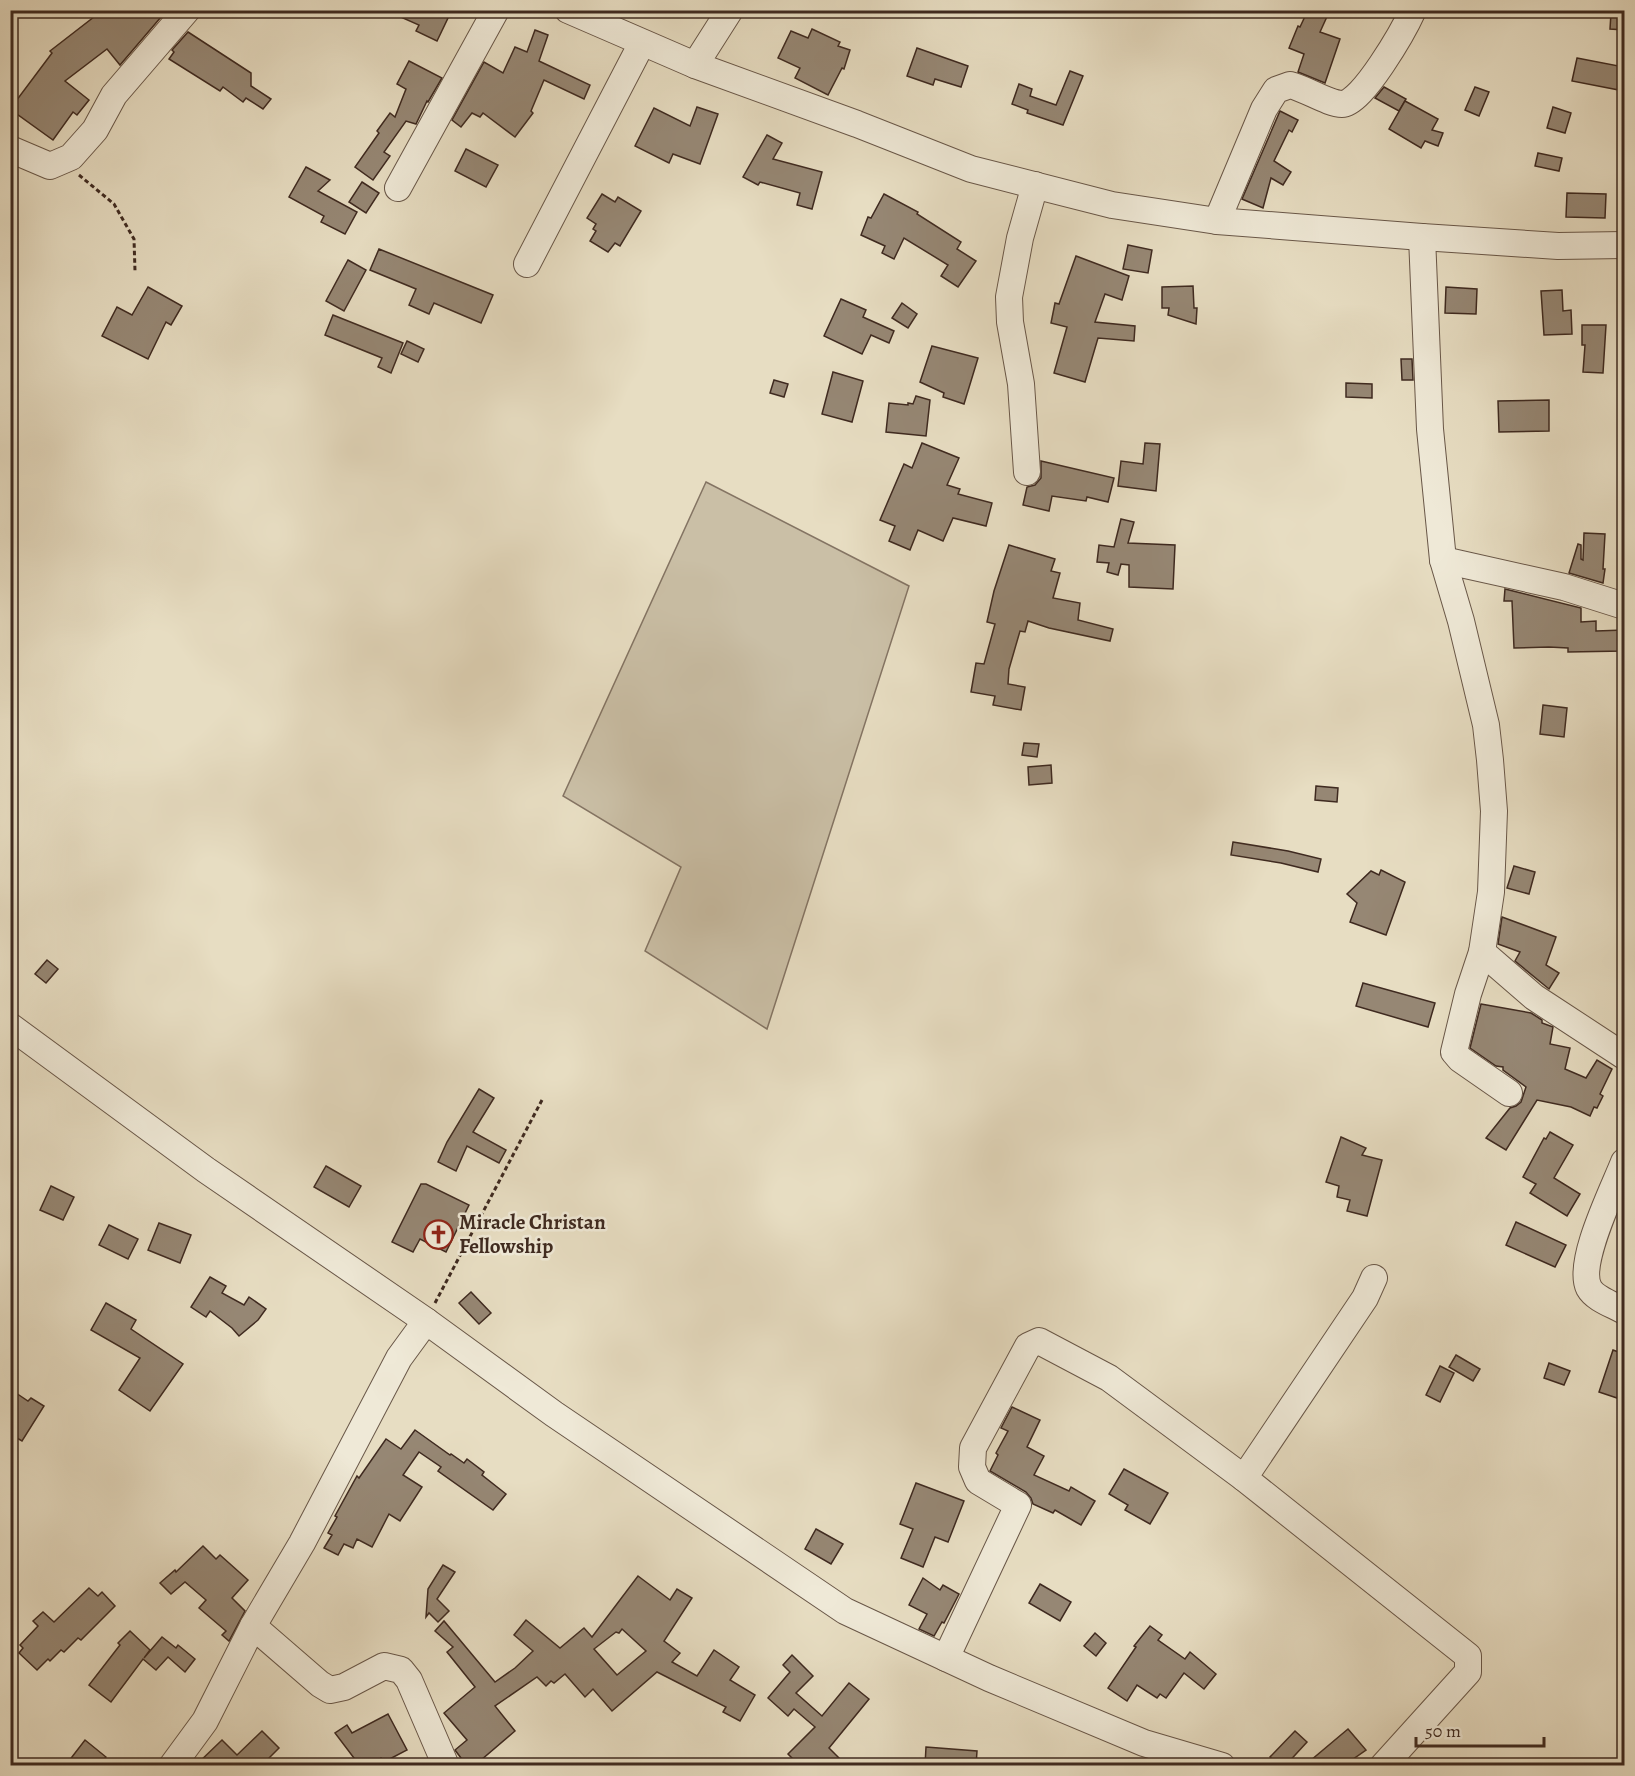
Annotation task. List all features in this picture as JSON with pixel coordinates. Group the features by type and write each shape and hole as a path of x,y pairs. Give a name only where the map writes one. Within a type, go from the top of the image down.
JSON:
{"street":[{"path":"10,149 50,166 71,157 95,130 114,95 187,10"},
{"path":"398,188 496,10"},
{"path":"568,10 695,65 857,124 970,169 1112,205 1217,221 1558,246 1624,245"},
{"path":"695,65 730,10"},
{"path":"1217,221 1264,109 1276,90 1290,85 1339,104 1352,102 1386,62 1413,10"},
{"path":"527,264 642,43"},
{"path":"1027,472 1021,384 1010,322 1009,297 1020,238 1035,185"},
{"path":"1422,237 1430,429 1443,560 1461,621 1486,724 1494,811 1491,892 1482,952 1468,993 1454,1052 1460,1059 1509,1093"},
{"path":"1443,560 1564,587 1624,606"},
{"path":"1482,952 1534,998 1624,1056"},
{"path":"10,1026 206,1170 426,1321 554,1414 845,1611 946,1658 1143,1743 1222,1766"},
{"path":"1624,1162 1594,1237 1588,1260 1587,1281 1590,1289 1597,1296 1624,1311"},
{"path":"1244,1478 1365,1298 1374,1278"},
{"path":"172,1766 205,1721 253,1626 302,1543 399,1358 426,1321"},
{"path":"946,1658 1018,1505 978,1481 972,1467 973,1448 1028,1346 1039,1341 1109,1378 1244,1478 1468,1656 1468,1672 1383,1766"},
{"path":"253,1626 330,1690 344,1687 384,1666 401,1670 409,1680 446,1766"}],"path":[{"path":"62,161 114,204 134,239 135,271"},
{"path":"426,1321 542,1101"}],"shaded area":[{"path":"706,482 909,586 767,1029 645,951 681,867 563,796"}],"building":[{"path":"103,10 167,10 120,65 107,49 65,81 89,100 77,115 73,112 53,140 10,109 52,53 50,51"},
{"path":"385,10 433,10 448,18 437,41 416,31 419,25"},
{"path":"1308,10 1330,10 1320,32 1340,39 1325,83 1298,72 1304,54 1289,48"},
{"path":"1611,13 1624,13 1624,30 1610,29"},
{"path":"812,29 840,42 838,46 850,50 844,69 842,68 828,95 795,78 800,68 778,58 791,31 808,38"},
{"path":"535,30 548,35 539,61 590,85 584,99 544,80 531,111 533,113 515,137 483,113 480,117 472,113 461,127 452,120 484,62 503,73 515,47 527,52"},
{"path":"188,32 251,73 251,86 271,99 263,109 246,98 243,102 223,87 220,91 169,59 174,52 172,50"},
{"path":"917,48 968,66 961,87 935,79 933,85 907,76"},
{"path":"1577,58 1624,67 1624,91 1572,81"},
{"path":"409,61 442,78 416,124 406,121 384,152 390,156 373,180 355,167 390,113 395,117 406,89 397,84"},
{"path":"1070,71 1083,76 1063,125 1027,113 1028,110 1012,104 1019,84 1032,89 1030,96 1056,105"},
{"path":"1384,87 1406,99 1399,111 1375,98"},
{"path":"1475,87 1489,92 1479,116 1465,110"},
{"path":"1405,101 1438,119 1432,130 1443,133 1438,146 1425,141 1421,148 1389,129"},
{"path":"697,107 718,114 700,164 673,154 669,163 635,146 654,108 690,126"},
{"path":"1553,107 1571,113 1565,133 1547,128"},
{"path":"1280,111 1298,120 1292,132 1289,130 1274,161 1291,172 1283,185 1271,178 1263,208 1242,199"},
{"path":"767,135 782,143 773,159 822,172 812,209 797,205 800,193 760,182 758,185 743,177"},
{"path":"466,149 498,165 486,187 455,171"},
{"path":"1538,153 1562,158 1559,171 1535,166"},
{"path":"306,167 330,180 318,191 357,212 345,234 321,222 324,216 289,197"},
{"path":"362,182 379,193 366,213 349,202"},
{"path":"1567,193 1606,194 1605,218 1566,217"},
{"path":"602,194 615,202 618,197 641,211 620,246 615,243 608,252 590,241 596,231 593,229 596,224 587,218"},
{"path":"884,194 918,212 917,214 961,242 957,249 976,261 958,287 941,276 948,265 904,238 894,259 882,253 885,246 861,235 868,217 871,218"},
{"path":"1128,245 1152,250 1148,273 1123,269"},
{"path":"379,249 493,295 481,323 434,303 429,314 409,305 416,289 370,270"},
{"path":"1076,256 1129,276 1122,300 1105,294 1095,322 1135,326 1134,341 1098,338 1085,382 1054,373 1067,327 1051,323 1055,303 1059,304"},
{"path":"348,260 366,270 344,311 326,301"},
{"path":"1193,286 1194,308 1197,308 1196,324 1168,315 1169,308 1162,308 1162,287"},
{"path":"148,287 182,306 171,325 166,322 148,359 102,336 117,307 132,315"},
{"path":"1446,287 1477,289 1476,314 1445,313"},
{"path":"1562,290 1563,311 1571,310 1572,334 1544,335 1541,291"},
{"path":"841,299 866,310 863,317 894,331 889,343 871,335 862,354 824,336"},
{"path":"902,303 917,314 908,328 892,318"},
{"path":"333,315 403,343 391,373 378,367 382,358 325,335"},
{"path":"1582,325 1606,325 1603,373 1583,372 1585,345 1582,345"},
{"path":"407,341 424,349 418,362 401,354"},
{"path":"932,346 978,358 964,404 943,397 944,393 920,382"},
{"path":"1401,359 1412,359 1413,380 1402,380"},
{"path":"833,372 863,381 852,422 822,414"},
{"path":"774,380 788,384 784,397 770,393"},
{"path":"1346,383 1372,384 1372,398 1346,397"},
{"path":"916,396 930,400 926,436 886,432 889,403 913,404"},
{"path":"1549,400 1549,431 1499,432 1498,401"},
{"path":"922,443 959,458 947,485 960,489 958,494 992,503 986,526 953,518 943,541 918,530 910,550 889,541 895,526 880,520 904,464 912,468"},
{"path":"1145,443 1160,444 1156,491 1118,486 1121,461 1143,464"},
{"path":"1041,461 1114,478 1108,502 1087,497 1086,501 1052,496 1049,511 1023,505 1027,487 1035,485 1041,478"},
{"path":"1121,519 1134,522 1128,543 1175,545 1173,589 1129,587 1129,565 1121,564 1118,575 1107,572 1109,563 1097,562 1099,545 1114,547"},
{"path":"1584,533 1605,534 1603,583 1569,573 1578,544 1581,545 1581,559 1583,560"},
{"path":"1009,545 1055,559 1051,571 1060,573 1053,598 1080,603 1078,620 1113,629 1110,641 1049,628 1028,621 1025,632 1020,631 1009,669 1008,684 1025,687 1021,710 993,705 995,696 971,692 976,663 984,664 995,624 987,622"},
{"path":"1505,589 1581,608 1581,622 1596,621 1596,631 1624,630 1624,651 1568,652 1568,648 1514,648 1512,601 1504,601"},
{"path":"1543,705 1567,708 1564,737 1540,734"},
{"path":"1024,743 1039,744 1037,757 1022,755"},
{"path":"1051,765 1052,783 1029,785 1028,767"},
{"path":"1316,786 1338,788 1337,802 1315,800"},
{"path":"1233,842 1321,859 1318,872 1231,855"},
{"path":"1514,866 1535,872 1529,894 1507,888"},
{"path":"1381,870 1405,882 1386,935 1350,922 1357,903 1347,894 1371,871 1379,875"},
{"path":"1502,917 1556,937 1546,965 1559,973 1549,989 1515,961 1520,952 1498,944"},
{"path":"47,960 58,969 46,983 35,974"},
{"path":"1363,983 1435,1003 1428,1027 1356,1006"},
{"path":"1481,1004 1531,1013 1542,1020 1542,1023 1553,1027 1550,1044 1570,1048 1565,1069 1586,1078 1597,1060 1612,1069 1600,1094 1603,1096 1590,1116 1571,1107 1537,1100 1506,1150 1486,1138 1510,1108 1521,1102 1526,1087 1503,1070 1503,1067 1496,1066 1470,1048"},
{"path":"479,1089 494,1098 473,1132 506,1150 499,1163 467,1146 456,1171 438,1162 447,1142"},
{"path":"1550,1132 1573,1145 1554,1178 1580,1194 1567,1216 1530,1193 1536,1184 1523,1177 1544,1138 1546,1139"},
{"path":"1341,1137 1366,1148 1362,1155 1382,1160 1367,1216 1347,1211 1350,1200 1337,1197 1339,1186 1326,1182"},
{"path":"326,1166 361,1186 349,1207 314,1187"},
{"path":"421,1184 426,1184 469,1205 446,1252 420,1239 413,1252 392,1242"},
{"path":"51,1186 74,1197 63,1220 40,1210"},
{"path":"1516,1222 1566,1245 1555,1267 1506,1245"},
{"path":"159,1223 191,1235 180,1263 148,1250"},
{"path":"109,1225 138,1239 128,1259 99,1245"},
{"path":"210,1277 226,1286 222,1293 244,1305 249,1297 266,1309 258,1320 239,1336 210,1311 206,1317 191,1307"},
{"path":"471,1292 491,1313 479,1324 459,1303"},
{"path":"106,1303 136,1320 131,1329 183,1364 150,1411 119,1390 140,1358 91,1330"},
{"path":"1613,1350 1624,1354 1624,1391 1620,1390 1617,1398 1599,1392"},
{"path":"1456,1355 1480,1369 1473,1381 1449,1367"},
{"path":"1549,1363 1570,1371 1564,1385 1544,1378"},
{"path":"1440,1366 1454,1373 1440,1402 1426,1395"},
{"path":"16,1393 28,1401 31,1398 44,1406 22,1441 10,1434 10,1401"},
{"path":"1012,1407 1040,1420 1027,1447 1044,1456 1034,1475 1069,1491 1071,1487 1095,1501 1081,1525 1055,1510 1053,1513 1033,1504 1026,1492 990,1471 998,1455 996,1453 1008,1431 1001,1428"},
{"path":"415,1430 464,1463 467,1459 484,1472 482,1475 506,1494 493,1510 438,1471 441,1467 419,1452 403,1475 422,1487 400,1521 389,1514 372,1547 357,1539 353,1548 344,1544 338,1555 324,1548 332,1535 328,1533 337,1517 335,1516 357,1476 359,1478 386,1439 401,1449"},
{"path":"1124,1469 1168,1493 1150,1524 1125,1510 1128,1505 1109,1494"},
{"path":"916,1483 964,1501 948,1542 935,1537 923,1567 901,1558 913,1529 900,1524"},
{"path":"816,1529 843,1544 831,1564 805,1549"},
{"path":"203,1546 216,1559 220,1555 248,1580 232,1598 245,1611 229,1641 222,1635 226,1631 199,1608 206,1600 185,1582 171,1594 160,1583 175,1570 176,1572"},
{"path":"443,1565 455,1572 437,1599 449,1611 438,1622 429,1613 426,1617 428,1589"},
{"path":"638,1576 670,1600 677,1589 692,1598 664,1641 680,1653 672,1662 697,1676 714,1650 739,1667 730,1680 755,1695 740,1721 723,1712 726,1707 657,1672 612,1711 593,1689 585,1697 565,1674 546,1686 537,1677 495,1706 515,1731 474,1766 467,1766 455,1750 467,1740 444,1713 475,1687 447,1652 453,1647 435,1631 444,1621 495,1682 533,1651 514,1635 526,1620 560,1648 584,1628 592,1637","holes":["622,1629 646,1651 617,1675 594,1649"]},
{"path":"923,1578 940,1590 943,1585 959,1594 944,1623 942,1622 934,1636 919,1629 927,1614 909,1605"},
{"path":"1040,1584 1071,1602 1060,1621 1029,1603"},
{"path":"89,1588 98,1596 102,1592 115,1606 81,1640 78,1638 64,1652 61,1650 37,1670 19,1653 23,1648 20,1645 38,1626 33,1621 43,1612 54,1622"},
{"path":"1150,1626 1162,1635 1158,1640 1185,1659 1190,1652 1216,1674 1204,1689 1184,1673 1166,1698 1160,1694 1157,1698 1137,1685 1127,1701 1108,1688 1136,1647 1134,1646"},
{"path":"130,1631 150,1650 144,1658 162,1637 176,1648 178,1645 195,1659 185,1672 168,1657 156,1670 143,1659 111,1702 89,1685 120,1645 118,1643"},
{"path":"1095,1633 1106,1643 1096,1656 1084,1646"},
{"path":"792,1655 813,1676 796,1693 822,1716 849,1683 869,1699 829,1748 847,1766 800,1766 788,1754 815,1727 794,1709 788,1716 768,1698 790,1672 783,1665"},
{"path":"388,1714 407,1750 384,1762 381,1758 371,1766 360,1766 335,1733 347,1725 352,1733"},
{"path":"1348,1729 1366,1750 1343,1766 1304,1766"},
{"path":"262,1731 279,1748 261,1766 195,1766 222,1740 237,1755"},
{"path":"1295,1731 1307,1742 1285,1766 1279,1766 1270,1757"},
{"path":"85,1740 106,1757 99,1766 65,1766"},
{"path":"926,1747 977,1751 976,1766 925,1766"}],"place":[{"name":"Miracle Christan Fellowship","path":"438,1234"}]}
